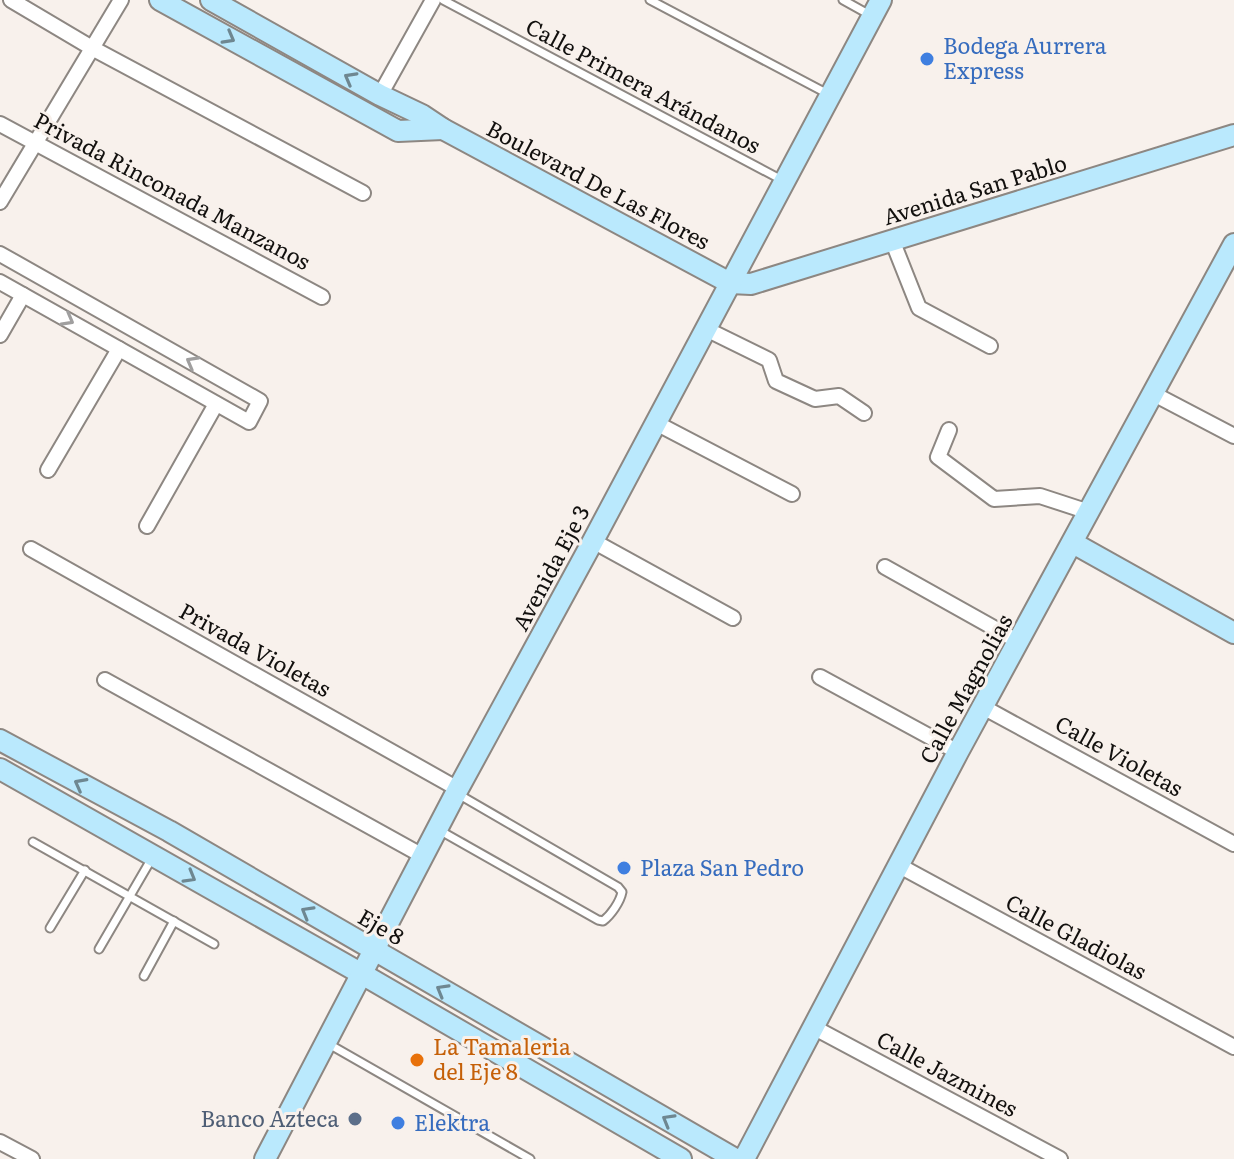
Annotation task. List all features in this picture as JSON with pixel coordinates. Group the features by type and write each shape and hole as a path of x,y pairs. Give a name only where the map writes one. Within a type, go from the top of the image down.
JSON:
{"main road":[{"path":"160,0 398,131 443,129"},
{"name":"Boulevard De Las Flores","path":"211,0 380,95 730,283"},
{"name":"Avenida Eje 3","path":"265,1159 457,791 877,8"},
{"name":"Avenida San Pablo","path":"730,283 751,284 1234,135"},
{"name":"Calle Magnolias","path":"744,1159 958,752 1234,244"},
{"path":"1073,543 1234,633"},
{"name":"Eje 8","path":"0,740 169,831 735,1159"},
{"path":"0,769 681,1159"}],"street":[{"path":"11,0 92,48 363,193"},
{"path":"0,202 121,0"},
{"path":"380,95 433,0"},
{"name":"Privada Rinconada Manzanos","path":"0,124 322,297"},
{"path":"892,240 919,308 990,346"},
{"path":"0,254 260,401 249,422 0,282"},
{"path":"0,335 23,295"},
{"path":"706,329 769,360 776,381 815,399 839,396 864,413"},
{"path":"48,470 119,349"},
{"path":"1152,393 1234,436"},
{"path":"147,526 216,404"},
{"path":"656,423 792,494"},
{"path":"949,430 938,457 994,499 1040,496 1089,512"},
{"path":"593,541 733,618"},
{"name":"Privada Violetas","path":"31,549 457,791"},
{"path":"885,567 1019,642"},
{"path":"820,677 958,752"},
{"path":"105,680 423,856"},
{"name":"Calle Violetas","path":"983,707 1234,844"},
{"name":"Calle Gladiolas","path":"898,865 1234,1047"},
{"name":"Calle Jazmines","path":"813,1027 1060,1159"},
{"path":"0,1142 32,1159"}],"lane":[{"name":"Calle Primera Arándanos","path":"443,0 784,181"},
{"path":"650,0 831,96"},
{"path":"843,0 877,8"},
{"path":"437,829 598,920 605,920 621,898 622,892 618,887 457,791"},
{"path":"33,842 214,944"},
{"path":"99,949 153,856"},
{"path":"50,928 85,870"},
{"path":"144,976 174,921"},
{"path":"325,1042 530,1159"}],"place":[{"name":"Bodega Aurrera Express","path":"927,59"},
{"name":"Plaza San Pedro","path":"624,868"},
{"name":"La Tamaleria del Eje 8","path":"417,1060"},
{"name":"Banco Azteca","path":"355,1119"},
{"name":"Elektra","path":"398,1123"}]}
